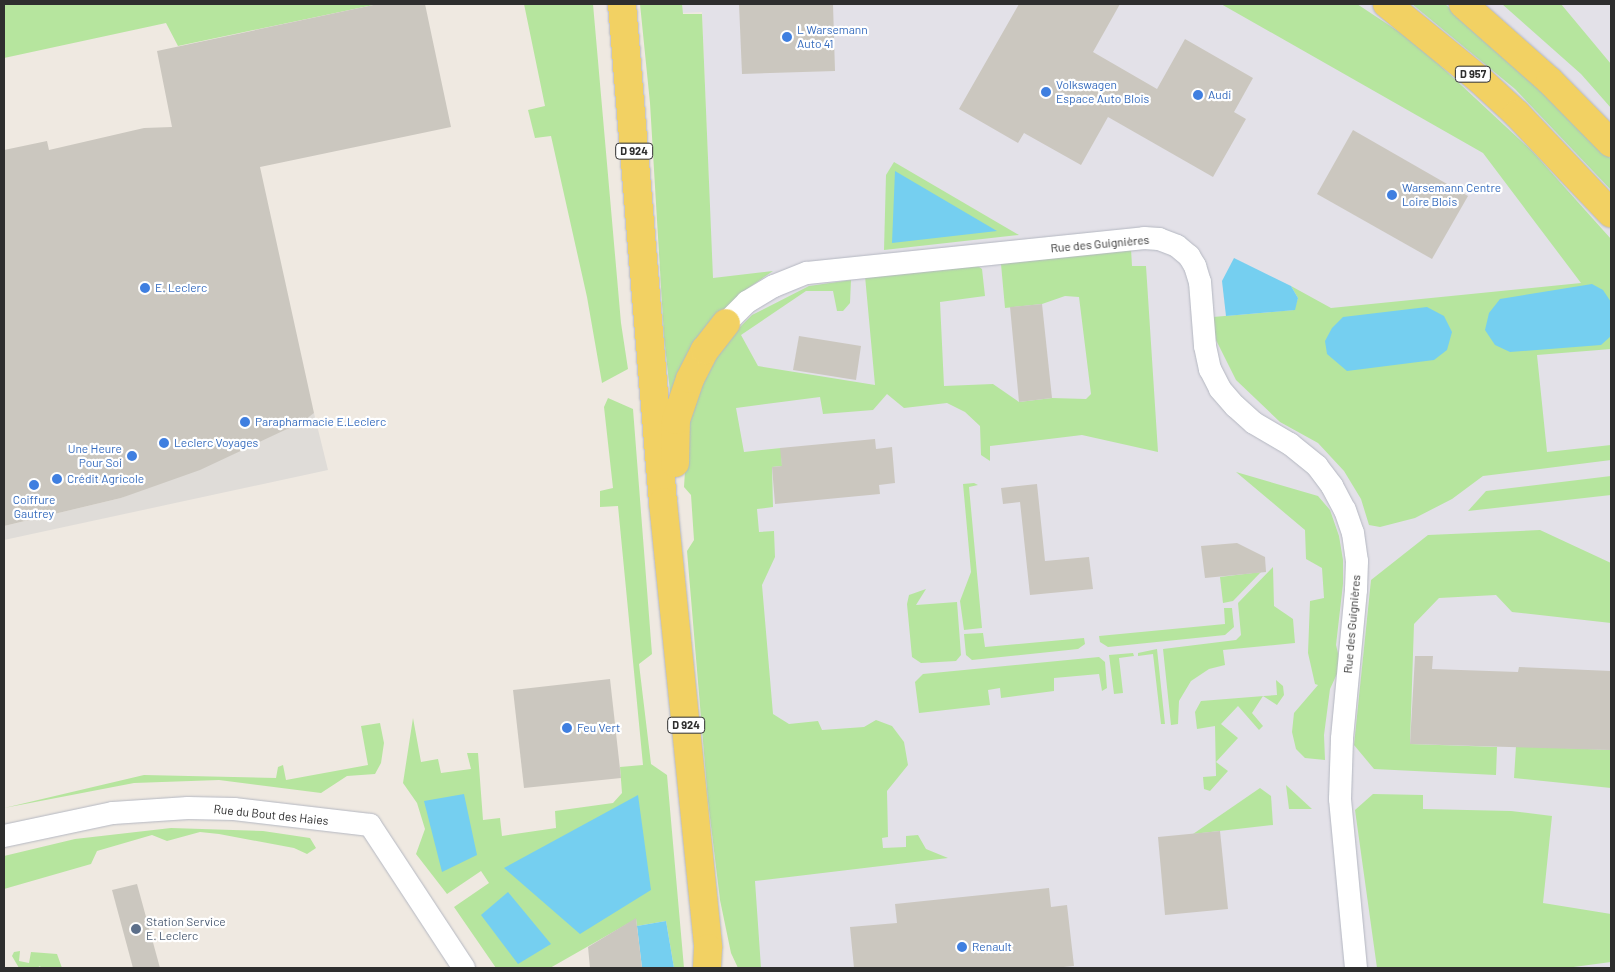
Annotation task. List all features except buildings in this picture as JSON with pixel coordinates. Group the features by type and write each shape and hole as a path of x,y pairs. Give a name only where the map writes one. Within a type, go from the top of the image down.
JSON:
{"main road":[{"name":"D 924","path":"622,4 663,502 710,962"},
{"name":"D 957","path":"1387,4 1479,78 1518,114 1611,213"},
{"path":"1463,4 1550,81 1611,143"},
{"path":"663,502 675,469 676,420 690,379 705,350 726,323"}],"street":[{"name":"Rue des Guignières","path":"726,323 747,302 774,286 807,273 1144,238 1159,239 1176,246 1189,256 1195,266 1200,282 1205,346 1210,369 1220,389 1254,423 1290,444 1317,466 1332,486 1353,533 1357,561 1356,590 1342,740 1340,799 1356,968"},
{"name":"Rue du Bout des Haies","path":"4,836 103,814 188,808 242,809 370,825 464,968"}],"shaded area":[{"path":"682,4 1611,4 1611,968 758,968 698,358 709,189 702,12 682,13"},
{"path":"314,413 328,470 4,540 4,526 121,498"}],"green space":[{"path":"4,4 378,4 178,46 166,23 4,58"},
{"path":"524,4 593,4 621,323 628,369 602,383 587,297 551,136 535,138 528,110 545,106"},
{"path":"640,4 682,4 683,14 702,14 713,278 773,271 747,289 720,316 672,410 664,337 650,103"},
{"path":"1221,4 1357,4 1416,43 1533,152 1611,239 1611,349 1537,355 1547,452 1611,445 1611,460 1483,476 1452,499 1415,518 1380,527 1369,525 1361,499 1344,471 1318,443 1280,422 1236,380 1216,340 1213,317 1294,310 1298,298 1291,286 1331,308 1581,283 1483,153"},
{"path":"1412,4 1445,4 1516,63 1611,159 1611,190 1515,89"},
{"path":"1502,4 1561,4 1611,64 1611,108 1581,74"},
{"path":"894,162 1019,235 884,250 886,175"},
{"path":"1131,249 1132,266 1146,266 1158,452 1082,435 990,446 990,461 981,455 980,426 965,412 947,403 904,408 887,394 873,410 823,414 820,397 736,408 744,452 781,448 782,466 772,467 773,507 757,509 759,532 774,531 775,557 762,585 773,714 789,724 818,721 822,730 864,727 876,720 892,726 904,742 908,765 887,791 888,837 882,838 883,848 906,847 906,836 918,835 926,849 948,858 755,881 761,968 738,968 731,953 720,900 708,801 687,551 694,540 691,495 684,487 688,423 696,396 712,362 728,339 752,315 809,286 851,280 850,303 843,311 837,311 833,291 806,291 741,335 758,366 875,385 865,276 975,264 982,269 985,296 940,302 944,386 993,384 1019,402 1052,398 1086,399 1091,394 1079,297 1065,296 1042,304 1005,308 1001,264 1010,261"},
{"path":"608,398 633,409 652,654 639,664 651,764 667,775 684,968 674,968 666,921 637,926 636,919 550,968 496,968 454,907 489,883 481,871 447,894 416,854 425,829 417,803 403,783 413,718 421,762 438,759 441,773 471,769 467,753 478,753 483,820 500,818 502,836 556,828 555,811 613,803 622,793 620,767 643,765 618,506 600,507 600,491 613,488 604,407"},
{"path":"1236,472 1318,496 1330,510 1339,536 1343,560 1343,584 1336,645 1341,665 1330,689 1324,735 1325,760 1305,758 1296,749 1292,732 1294,713 1318,685 1315,684 1308,653 1310,601 1324,598 1322,568 1306,559 1305,530"},
{"path":"1611,476 1611,495 1468,511 1486,491"},
{"path":"974,483 978,485 969,487 982,628 964,630 960,601 971,572 963,484"},
{"path":"1540,530 1611,563 1611,623 1512,612 1496,595 1439,598 1414,624 1410,744 1497,747 1496,775 1374,769 1354,745 1371,580 1428,535"},
{"path":"1273,567 1274,606 1293,619 1295,643 1223,650 1225,665 1209,669 1191,681 1179,701 1178,724 1171,725 1163,649 1236,640 1241,635 1238,603"},
{"path":"1261,572 1233,601 1223,603 1220,577"},
{"path":"926,589 916,605 957,602 961,655 956,661 921,663 912,657 907,604 909,595"},
{"path":"1224,608 1232,608 1234,627 1225,635 1108,647 1100,642 1099,636 1225,624"},
{"path":"983,633 985,647 1084,638 1085,644 1078,649 972,660 966,655 964,634"},
{"path":"1157,649 1165,724 1161,724 1153,654 1138,656 1138,653"},
{"path":"1133,653 1134,656 1119,658 1123,693 1114,694 1109,655"},
{"path":"1099,657 1105,662 1107,688 1102,691 1099,674 1054,678 1054,691 1001,698 1000,688 988,690 990,705 919,713 915,682 923,674"},
{"path":"1276,680 1283,686 1284,695 1277,705 1263,696 1277,695"},
{"path":"1263,696 1252,713 1263,726 1259,730 1238,706 1221,724 1238,738 1216,762 1228,771 1210,791 1204,789 1203,777 1216,776 1215,726 1197,729 1195,712 1201,701"},
{"path":"380,723 384,743 381,763 375,774 347,776 321,793 219,780 134,783 4,808 144,775 276,778 278,767 283,765 286,780 368,765 361,726"},
{"path":"1516,746 1611,750 1611,788 1514,778"},
{"path":"1286,785 1312,809 1289,809"},
{"path":"1260,788 1271,796 1273,825 1193,834"},
{"path":"1373,794 1423,795 1423,809 1511,811 1552,816 1543,903 1611,914 1611,962 1566,968 1377,968 1355,810"},
{"path":"171,828 263,831 310,838 316,848 307,854 294,848 200,832 167,841 152,835 97,851 91,864 4,889 4,856 75,839"},
{"path":"20,951 19,961 29,963 31,952 57,954 62,968 41,968 40,966 37,968 19,968 12,956 14,952"}],"water":[{"path":"895,171 997,231 892,243"},
{"path":"1234,258 1291,286 1298,298 1295,310 1226,316 1222,281"},
{"path":"1592,284 1603,290 1611,302 1611,336 1601,345 1510,352 1495,345 1485,330 1489,313 1500,299"},
{"path":"1427,307 1444,316 1452,332 1447,350 1434,360 1347,371 1327,354 1325,341 1332,328 1343,317"},
{"path":"464,794 477,855 442,872 424,801"},
{"path":"638,795 651,890 580,934 504,868"},
{"path":"508,892 551,944 518,964 481,915"},
{"path":"666,921 674,968 642,968 637,926"}],"place":[{"name":"L Warsemann Auto 41","path":"787,37"},
{"name":"Volkswagen Espace Auto Blois","path":"1046,92"},
{"name":"Audi","path":"1198,95"},
{"name":"Warsemann Centre Loire Blois","path":"1392,195"},
{"name":"E. Leclerc","path":"145,288"},
{"name":"Parapharmacie E.Leclerc","path":"245,422"},
{"name":"Leclerc Voyages","path":"164,443"},
{"name":"Une Heure Pour Soi","path":"132,456"},
{"name":"Crédit Agricole","path":"57,479"},
{"name":"Coiffure Gautrey","path":"34,485"},
{"name":"Feu Vert","path":"567,728"},
{"name":"Station Service E. Leclerc","path":"136,929"},
{"name":"Renault","path":"962,947"}]}
